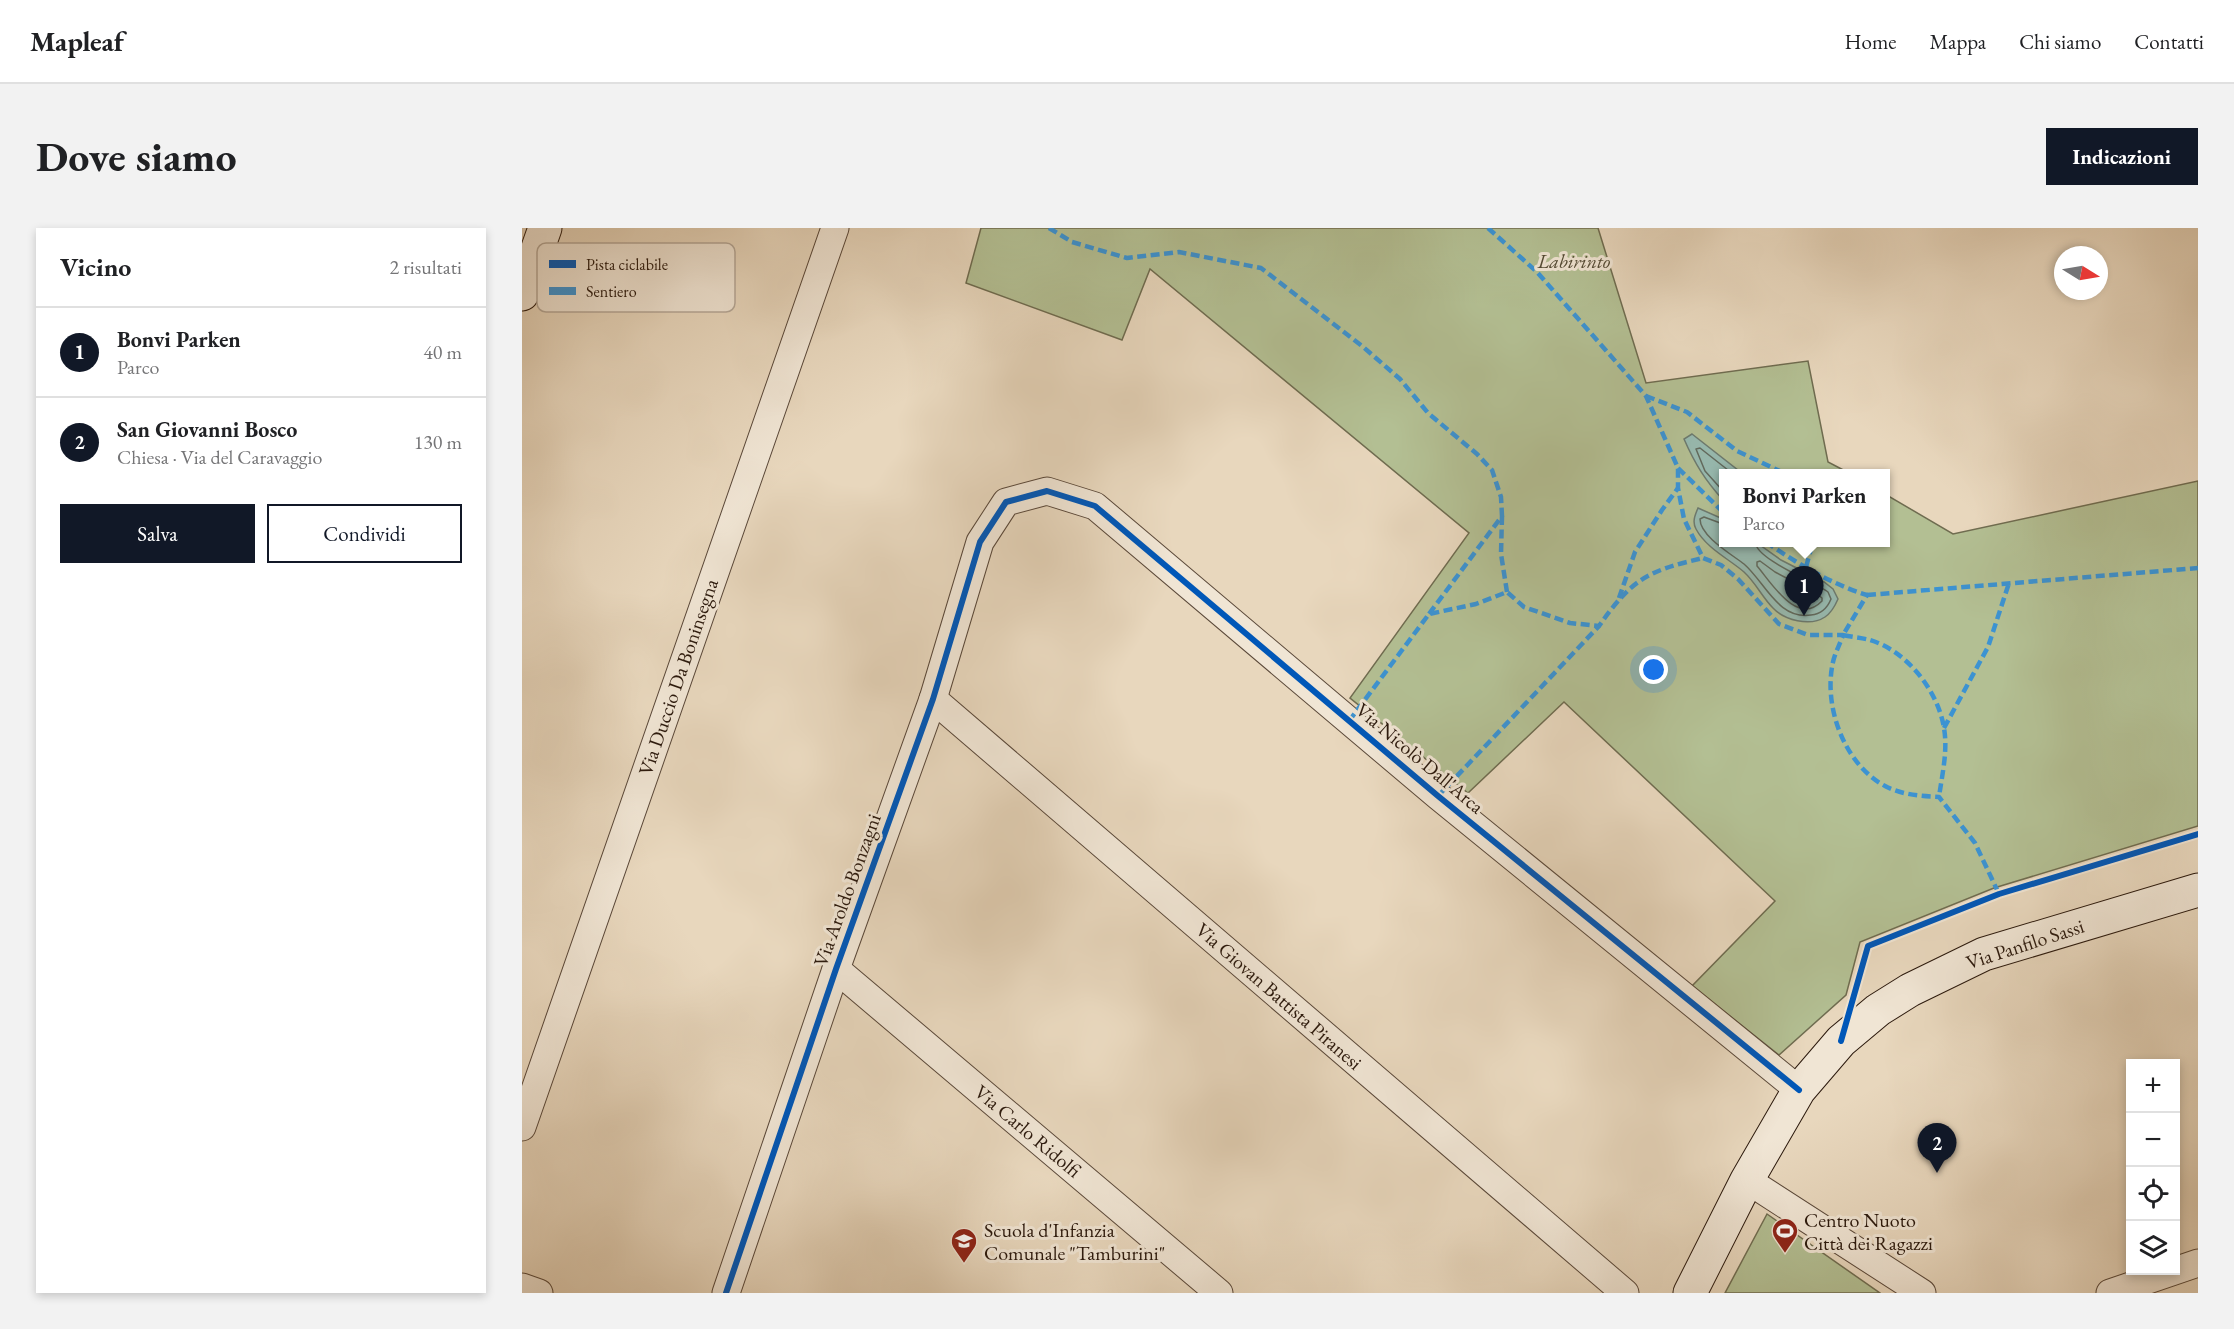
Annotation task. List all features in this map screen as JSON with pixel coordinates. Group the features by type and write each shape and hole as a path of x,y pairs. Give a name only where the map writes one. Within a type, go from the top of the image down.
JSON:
{"street":[{"path":"540,243 545,228"},
{"name":"Via Duccio Da Boninsegna","path":"522,1127 834,228"},
{"path":"522,294 537,251"},
{"name":"Via Nicolò Dall'Arca","path":"1006,502 1047,491 1095,506 1438,796 1798,1090"},
{"name":"Via Aroldo Bonzagni","path":"726,1293 837,969 933,699 980,542 1006,502"},
{"name":"Via Giovan Battista Piranesi","path":"933,699 1625,1293"},
{"name":"Via Panfilo Sassi","path":"1690,1293 1746,1180 1798,1090 1841,1041 1878,1010 1940,974 1984,954 2198,890"},
{"name":"Via Carlo Ridolfi","path":"837,969 1219,1293"},
{"path":"1746,1180 1922,1293"},
{"path":"2110,1293 2198,1263"},
{"path":"522,1287 539,1293"}],"green space":[{"name":"Labirinto","path":"981,228 1598,228 1646,383 1808,361 1828,462 1841,469 1719,469 1719,547 1890,547 1890,497 1953,534 2198,481 2198,826 1994,888 1860,942 1846,995 1779,1055 1692,986 1775,901 1564,702 1468,793 1350,698 1469,533 1150,269 1122,340 966,283"},
{"name":"Centro Nuoto Città dei Ragazzi","path":"1767,1214 1880,1293 1725,1293"}],"water":[{"path":"1692,434 1737,469 1719,469 1719,495 1696,464 1684,439"},
{"path":"1698,508 1719,517 1719,547 1763,547 1781,560 1824,582 1833,589 1838,599 1834,607 1825,617 1812,622 1798,621 1784,616 1769,604 1744,572 1700,536 1694,524"}],"marked path":[{"path":"1049,228 1072,242 1127,258 1179,252 1261,268 1362,346 1400,379 1428,413 1477,454 1492,470 1501,497 1502,516 1429,614"},
{"path":"1488,228 1537,272 1646,396 1678,468 1678,488 1684,519 1703,558 1721,565 1738,579 1779,624 1808,635 1843,635 1833,662 1831,697 1834,715 1848,749 1858,764 1885,786 1905,793 1939,797 1975,843 1999,894"},
{"path":"1646,396 1687,412 1737,451 1775,469"},
{"path":"1678,468 1719,508"},
{"path":"1619,598 1635,552 1678,488"},
{"path":"1502,516 1501,554 1507,592"},
{"path":"1774,547 1815,573 1867,595 1843,635 1884,645 1908,663 1928,687 1941,714 1945,737 1939,797"},
{"path":"1806,567 1812,547"},
{"path":"1349,721 1429,614 1476,604 1507,592 1524,607 1570,623 1599,626 1621,597 1642,579 1668,568 1703,558"},
{"path":"1867,595 2198,568"},
{"path":"1944,728 1988,647 2009,583"},
{"path":"1438,796 1599,626"}],"cycle path":[{"path":"726,1293 836,969 933,699 980,542 1006,502 1047,491 1095,506 1438,796 1799,1090"},
{"path":"1841,1041 1868,946 1999,894 2198,834"}],"place":[{"name":"Bonvi Parken","path":"1804,616"},
{"name":"San Giovanni Bosco","path":"1937,1173"},
{"name":"Centro Nuoto Città dei Ragazzi","path":"1785,1254"},
{"name":"Scuola d'Infanzia Comunale \"Tamburini\"","path":"964,1264"}]}
